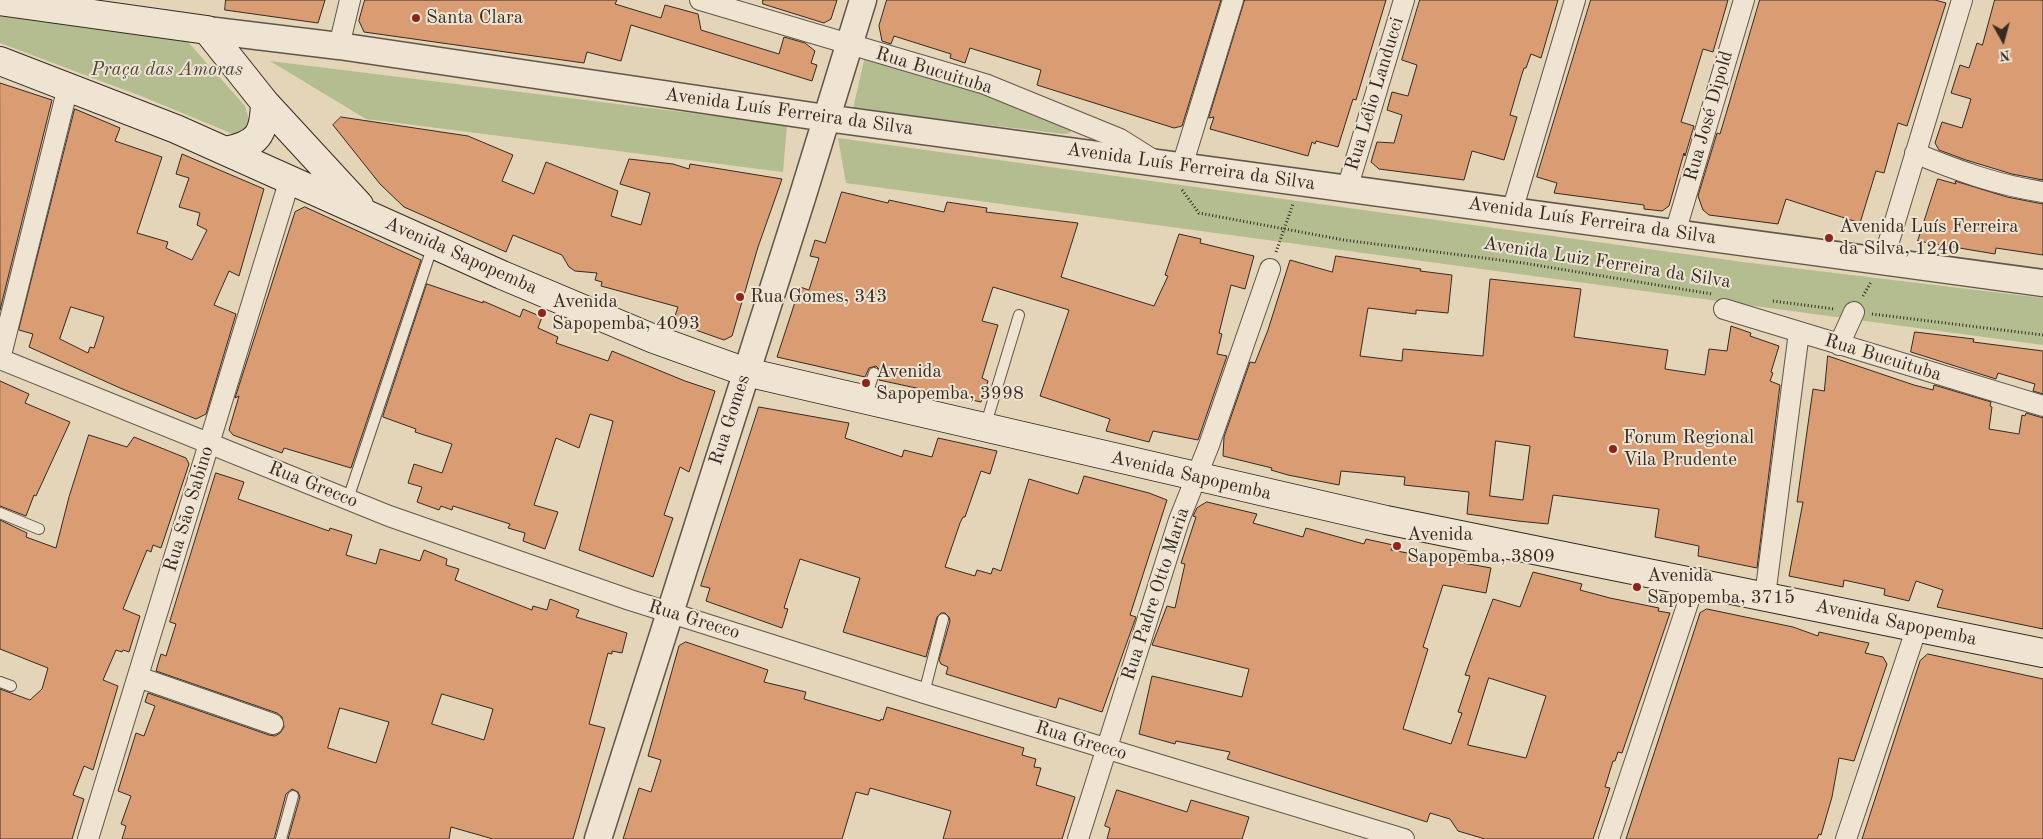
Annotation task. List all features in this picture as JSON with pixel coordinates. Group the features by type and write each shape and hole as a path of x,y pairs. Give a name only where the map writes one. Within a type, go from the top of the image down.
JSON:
{"main road":[{"path":"0,1 207,30"},
{"name":"Avenida Sapopemba","path":"207,30 266,103 365,213"},
{"name":"Avenida Sapopemba","path":"0,61 176,129 502,275 654,339 746,372 985,429 1386,520 2043,653"},
{"path":"226,151 247,145 258,137 263,127 266,103"}],"street":[{"path":"207,30 339,46 350,0"},
{"name":"Rua Bucuituba","path":"700,0 985,84 1120,139 1174,172"},
{"name":"Rua Gomes","path":"598,839 862,0"},
{"path":"1174,172 1233,0"},
{"name":"Rua Lélio Landucci","path":"1347,189 1404,0"},
{"path":"1512,211 1575,0"},
{"name":"Rua José Dipold","path":"1675,233 1744,0"},
{"path":"1882,261 1962,0"},
{"name":"Avenida Luís Ferreira da Silva","path":"339,46 1174,172 1300,182 2043,283"},
{"path":"0,359 68,87"},
{"path":"1915,153 1962,173 2017,188 2043,192"},
{"name":"Rua São Sabino","path":"88,839 290,179"},
{"name":"Rua Padre Otto Maria","path":"1078,839 1179,520 1209,445 1270,269"},
{"name":"Rua Bucuituba","path":"1720,302 1839,345 2043,406"},
{"path":"1839,345 1854,312"},
{"path":"1765,596 1799,332"},
{"name":"Rua Grecco","path":"0,359 389,516 668,612 924,693 1404,839"},
{"path":"1610,839 1695,582"},
{"path":"1846,839 1917,627"},
{"path":"138,677 273,724"}],"lane":[{"path":"348,499 433,244"},
{"path":"985,429 1019,315"},
{"path":"865,401 874,373"},
{"path":"0,513 39,529"},
{"path":"924,693 943,619"},
{"path":"0,682 11,686"},
{"path":"281,839 293,796"}],"path":[{"name":"Avenida Luiz Ferreira da Silva","path":"1174,172 1199,214 1344,240 1523,263 1720,302"},
{"path":"1270,269 1300,182"},
{"path":"1854,312 1882,261"},
{"path":"1771,301 2043,335"}],"green space":[{"name":"Praça das Amoras","path":"0,14 176,37 188,42 245,106 249,120 248,130 233,134 146,98 0,43"},
{"path":"865,56 1072,121 1073,126 1070,133 1064,134 853,109"},
{"path":"270,61 787,125 783,172 366,119"},
{"path":"838,138 1743,262 2043,298 2043,345 846,183"}],"building":[{"path":"226,0 325,0 318,23 225,10"},
{"path":"365,0 617,0 615,4 661,18 665,5 698,14 701,30 779,54 784,37 805,43 815,51 811,63 817,65 812,81 631,25 621,61 587,52 584,63 364,32 359,21"},
{"path":"763,0 837,0 831,19 824,23 763,4"},
{"path":"887,0 1221,0 1182,126 1174,128 1037,85 1041,70 970,48 965,63 950,58 951,54 894,36 891,44 882,41 879,26"},
{"path":"1245,0 1386,0 1356,100 1353,99 1338,147 1316,141 1315,144 1312,142 1308,156 1210,129 1214,117 1209,118"},
{"path":"1420,0 1558,0 1541,58 1531,54 1526,68 1524,68 1510,115 1517,117 1504,160 1472,151 1464,180 1379,169 1371,162 1377,142 1394,143 1402,115 1387,110 1392,92 1408,96 1417,65 1402,60"},
{"path":"1591,0 1728,0 1713,52 1703,49 1681,122 1694,126 1669,206 1662,211 1644,209 1644,205 1554,193 1557,183 1537,177"},
{"path":"1760,0 1935,0 1946,3 1907,126 1898,123 1884,173 1876,171 1860,223 1786,199 1778,224 1709,215 1703,210 1698,196 1717,133 1720,134"},
{"path":"1995,0 2043,0 2043,180 2012,174 1966,160 1939,150 1935,143 1942,122 1962,128 1971,99 1951,93 1960,65 1969,68 1977,43 1982,45"},
{"path":"0,83 52,100 0,310"},
{"path":"75,109 120,128 115,141 162,157 137,233 168,242 166,248 192,260 207,230 197,225 200,213 179,207 189,178 176,174 182,154 264,189 239,276 229,271 214,305 236,314 206,414 196,419 120,388 29,347 33,334 19,330","holes":["71,307 104,317 94,348 90,347 88,353 60,339"]},
{"path":"341,117 468,136 513,155 502,181 534,194 546,162 618,191 611,216 641,225 650,193 620,184 629,159 673,164 689,169 690,164 782,179 758,247 732,336 724,340 673,322 678,307 601,286 602,282 595,280 597,273 575,271 569,267 562,255 513,235 506,252 404,207 380,184 333,125"},
{"path":"1938,179 1956,184 1955,181 2007,197 2043,204 2043,255 1996,248 1995,254 1918,241"},
{"path":"842,192 888,203 889,200 944,212 947,202 987,208 986,212 1078,223 1061,277 1154,306 1168,276 1165,275 1179,234 1201,239 1200,243 1254,256 1245,289 1231,285 1219,333 1222,334 1217,354 1227,356 1198,440 1153,431 1149,442 1106,431 1110,419 1040,396 1069,310 993,287 982,321 998,325 982,378 988,381 981,402 879,380 881,371 876,366 869,368 865,377 777,357 800,287 809,290 819,258 810,256 815,240 825,243"},
{"path":"305,207 421,260 351,468 284,448 282,453 233,435 229,430 239,396 235,398 295,212"},
{"path":"1336,256 1452,275 1448,313 1416,310 1416,314 1368,308 1360,356 1402,361 1403,349 1483,356 1490,279 1581,289 1574,337 1668,350 1665,369 1705,375 1709,349 1727,351 1731,326 1751,333 1750,336 1779,346 1770,381 1780,385 1757,568 1698,556 1699,546 1655,537 1659,509 1553,495 1548,524 1518,521 1467,514 1469,492 1404,485 1405,477 1341,471 1339,485 1288,475 1271,470 1272,468 1223,456 1224,437 1250,362 1255,363 1268,330 1290,260 1332,272","holes":["1496,441 1530,446 1523,500 1490,496"]},
{"path":"427,284 483,303 483,301 520,317 523,309 542,317 538,328 558,337 556,343 608,361 612,351 685,381 715,391 689,472 680,467 664,515 673,518 653,577 579,550 613,421 590,414 579,448 556,438 534,505 558,512 545,549 523,541 525,533 508,528 510,524 453,506 452,510 441,506 439,510 417,502 422,487 408,483 414,464 442,473 452,444 415,432 416,429 383,417"},
{"path":"1915,332 1974,339 1973,342 2043,351 2043,394 2033,391 2035,384 1998,373 1996,379 1911,352"},
{"path":"1828,356 1914,385 1933,390 1934,385 1991,402 1989,429 2019,434 2022,415 2025,416 2026,413 2043,418 2043,629 1937,607 1943,590 1916,581 1909,601 1884,595 1885,589 1844,580 1843,587 1789,576 1803,502 1797,502 1813,389 1824,391"},
{"path":"0,381 29,394 25,403 70,422 36,496 34,495 26,516 0,506"},
{"path":"759,407 849,423 845,438 902,457 904,450 932,457 938,438 997,451 990,474 981,471 945,567 975,576 977,570 991,574 993,568 1001,571 1029,479 1078,494 1084,476 1149,493 1167,500 1130,615 1136,617 1102,712 1059,698 1056,708 946,674 948,667 941,664 939,660 950,621 945,613 941,613 937,617 926,657 843,632 860,578 800,559 784,608 788,609 782,628 706,601 710,588 701,586"},
{"path":"89,435 127,447 134,437 186,458 189,464 161,548 153,545 151,552 147,550 123,609 140,616 129,652 116,650 103,680 118,686 93,770 84,766 73,795 84,799 72,839 0,839 0,689 30,700 42,689 48,668 0,649 0,520 27,533 26,537 56,548 69,497"},
{"path":"216,473 244,482 238,499 329,531 330,528 352,535 346,555 376,564 380,549 420,561 424,550 447,559 446,565 459,569 455,580 532,610 533,606 547,610 550,599 579,610 576,617 627,633 622,653 612,651 612,654 608,653 589,724 605,728 573,839 493,839 451,827 449,839 288,839 300,797 298,792 292,789 286,794 274,839 122,839 126,826 121,824 131,796 118,791 136,733 144,736 155,706 145,702 148,693 269,735 275,736 284,727 282,717 277,713 156,671 161,654 166,656 176,624 170,622","holes":["442,694 493,709 484,740 432,724","340,708 389,722 376,763 328,748"]},
{"path":"1207,502 1257,514 1253,523 1303,537 1306,528 1364,544 1366,539 1393,545 1391,550 1491,568 1486,593 1443,585 1423,647 1428,649 1403,729 1451,744 1462,713 1458,712 1470,676 1465,675 1493,599 1520,607 1533,572 1582,584 1580,590 1659,608 1658,611 1670,613 1622,753 1618,752 1615,761 1613,761 1605,787 1610,788 1593,839 1485,839 1458,831 1450,819 1430,813 1427,822 1227,759 1230,752 1176,741 1175,744 1139,734 1152,676 1242,697 1249,669 1152,645 1167,606 1175,608 1185,564 1181,563 1196,517 1193,516 1197,508","holes":["1489,678 1546,696 1526,758 1468,745"]},
{"path":"1707,609 1793,627 1818,636 1819,632 1869,643 1865,653 1883,657 1887,664 1854,761 1839,758 1832,797 1821,835 1819,834 1817,839 1626,839 1700,613"},
{"path":"686,642 768,670 764,682 806,692 804,699 880,721 881,719 883,720 887,707 1024,748 1022,755 1036,759 1034,767 1041,768 1036,785 1075,797 1062,839 943,839 951,811 870,788 868,795 856,792 842,839 623,839 639,788 651,792 661,760 648,756 679,646"},
{"path":"1928,654 2043,679 2043,839 1862,839 1920,661"},
{"path":"1117,790 1187,812 1191,800 1249,817 1242,839 1107,839 1110,828 1105,826"}],"place":[{"name":"Santa Clara","path":"416,18"},
{"name":"Avenida Luís Ferreira da Silva, 1240","path":"1829,238"},
{"name":"Rua Gomes, 343","path":"740,297"},
{"name":"Avenida Sapopemba, 4093","path":"542,313"},
{"name":"Avenida Sapopemba, 3998","path":"866,383"},
{"name":"Forum Regional Vila Prudente","path":"1613,449"},
{"name":"Avenida Sapopemba, 3809","path":"1397,546"},
{"name":"Avenida Sapopemba, 3715","path":"1637,587"}]}
